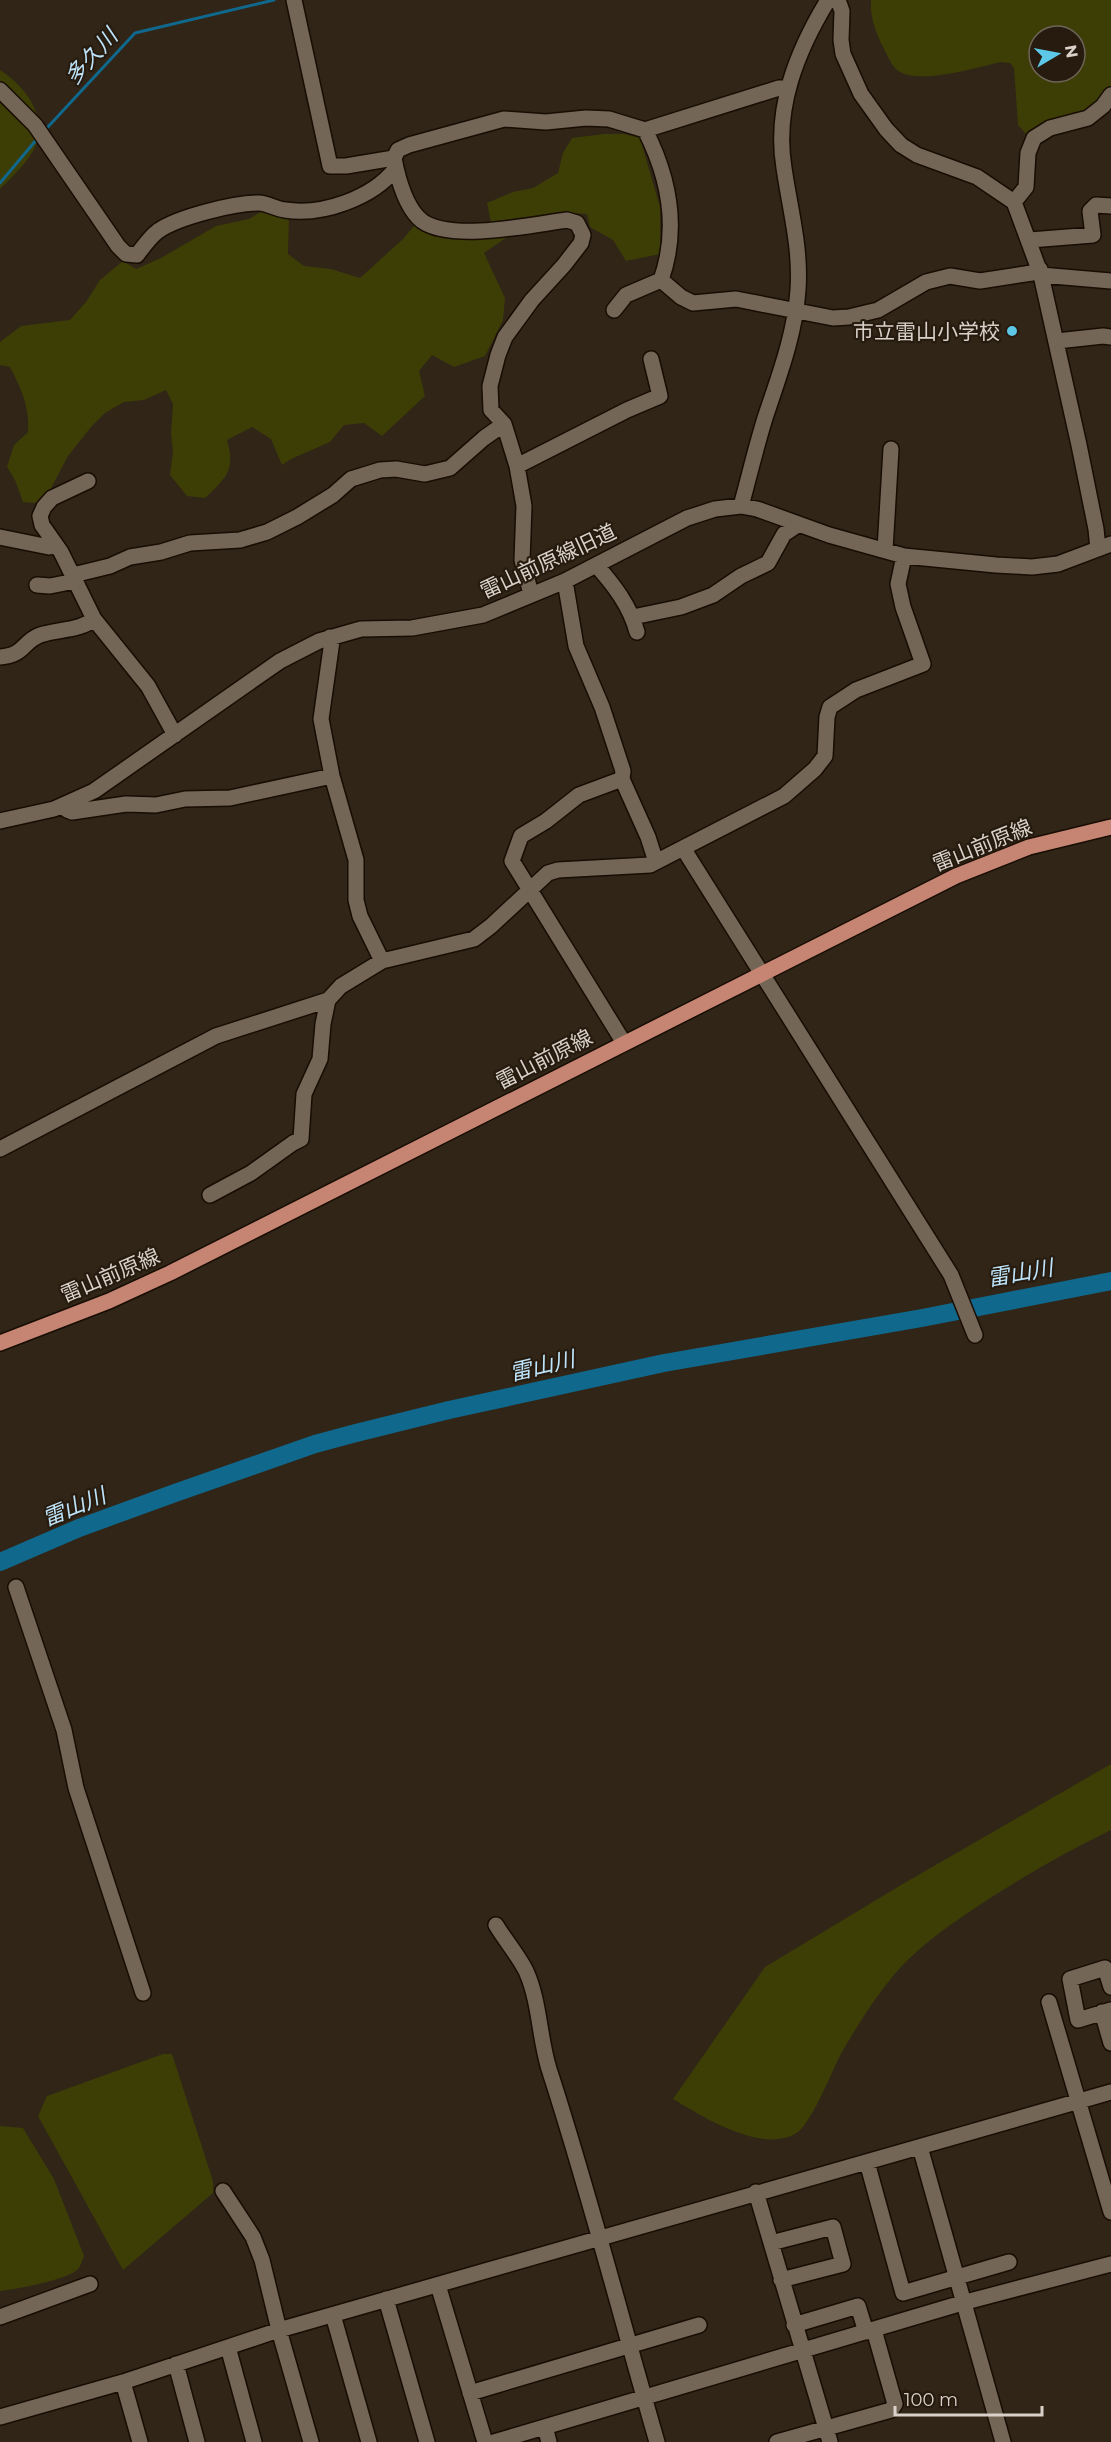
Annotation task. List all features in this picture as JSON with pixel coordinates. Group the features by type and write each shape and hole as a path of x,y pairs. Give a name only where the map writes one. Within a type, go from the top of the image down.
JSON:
{"main road":[{"name":"雷山前原線","path":"0,1343 109,1301 170,1273 956,876 1029,847 1111,827"}],"street":[{"path":"741,506 764,421 786,356 795,312 799,271 798,249 782,152 788,88 800,51 828,0"},
{"path":"838,0 842,11 843,54 861,94 886,129 901,144 917,155 977,177 1014,202 1040,272 1057,340 1096,529 1104,547"},
{"path":"294,2 330,166 395,163"},
{"path":"0,90 35,125 48,142 118,246 126,254 137,255 156,232 171,223 193,215 260,202 284,210 299,211 344,203 379,186 395,163 398,150 504,119 546,122 586,118 609,119 645,130 779,88 788,88"},
{"path":"1014,202 1026,187 1028,153 1034,138 1050,128 1088,118 1103,106 1111,95"},
{"path":"614,310 627,295 660,280 667,261 672,229 666,188 655,150 645,130"},
{"path":"395,163 400,184 410,203 420,219 433,227 448,231 468,232 567,220 577,223 582,230 581,243 518,317 505,337 492,375 491,410 504,424 517,466 524,506 522,560 531,594"},
{"path":"1030,240 1093,235 1090,211 1096,206 1111,206"},
{"path":"660,280 681,297 693,303 736,299 833,318 849,317 878,310 926,282 951,276 980,281 1040,272 1111,281"},
{"path":"1057,340 1102,336 1111,338"},
{"path":"517,466 627,410 660,396 651,359"},
{"path":"37,585 50,586 130,557 161,552 190,543 240,540 267,532 333,495 351,479 380,470 396,469 425,474 450,468 504,424"},
{"path":"885,550 891,449"},
{"path":"88,481 52,498 40,516 42,525 74,578 94,619 148,686 175,735"},
{"name":"雷山前原線旧道","path":"0,821 65,805 115,779 280,661 330,637 361,629 412,628 483,615 565,581 687,518 715,509 741,506 757,509 904,556 1032,567 1058,564 1104,547"},
{"path":"596,565 613,584 635,625 713,595 741,576 768,563 784,534 799,524"},
{"path":"0,537 49,547 53,543"},
{"path":"210,1195 251,1173 293,1143 301,1140 304,1094 320,1059 322,1024 328,1000 341,986 382,961 474,939 548,873 558,870 650,865 784,796 815,770 825,756 827,717 830,707 840,698 856,690 923,664 903,607 898,584 904,556"},
{"path":"565,581 576,646 602,706 623,771 622,779 648,837 656,862"},
{"path":"0,657 12,656 21,652 33,639 41,635 75,627 94,619"},
{"path":"330,637 332,641 321,719 332,776 356,860 356,900 360,916 382,961"},
{"path":"65,805 67,810 72,812 126,804 156,805 185,800 230,798 332,776"},
{"path":"622,779 579,795 546,821 521,836 512,861 624,1043"},
{"path":"683,848 958,1288 975,1335"},
{"path":"0,1149 216,1036 328,1000"},
{"path":"16,1587 64,1730 76,1788 143,1993"},
{"path":"496,1925 525,1971 534,1997 544,2051 578,2157 598,2238 657,2442"},
{"path":"1111,1987 1105,1968 1070,1979 1078,2020 1107,2011 1111,2043"},
{"path":"1049,2002 1111,2212"},
{"path":"0,2417 123,2382 279,2330 1111,2092"},
{"path":"920,2147 962,2303 1004,2442"},
{"path":"867,2162 903,2293 1009,2262"},
{"path":"223,2191 253,2237 262,2260 310,2442"},
{"path":"756,2192 801,2351 828,2436"},
{"path":"771,2243 833,2227 843,2264 781,2280"},
{"path":"494,2442 547,2434 644,2398 962,2303 1111,2264"},
{"path":"0,2316 90,2284"},
{"path":"438,2285 485,2442"},
{"path":"386,2299 427,2442"},
{"path":"777,2442 828,2436 891,2410 895,2404 870,2331 858,2306 794,2325"},
{"path":"333,2315 369,2442"},
{"path":"470,2393 699,2325"},
{"path":"228,2347 254,2442"},
{"path":"176,2364 198,2442"},
{"path":"123,2382 140,2442"}],"shaded area":[{"path":"871,0 1111,0 1111,89 1086,113 1027,135 1018,125 1014,68 1010,63 1001,62 931,76 905,74 896,69 890,61 877,34 871,12"},
{"path":"0,70 17,83 30,100 38,119 39,130 31,154 0,189"},
{"path":"624,134 640,138 660,207 660,254 626,261 613,240 590,227 587,214 560,212 491,222 487,203 513,192 533,188 558,173 563,153 572,138"},
{"path":"267,208 289,216 288,254 304,266 331,269 360,278 415,225 432,236 455,239 507,237 484,253 505,298 503,320 485,356 454,367 432,355 419,371 425,396 382,436 364,423 344,425 330,442 282,465 271,439 252,427 227,440 230,450 230,466 224,479 205,498 187,496 170,475 173,451 171,434 173,404 166,390 144,400 124,402 105,413 91,427 68,456 48,494 36,503 23,502 15,480 7,467 14,445 28,432 28,415 21,390 10,367 0,365 0,342 21,326 70,320 86,302 100,280 123,261 136,269 161,258 216,226 249,219"},
{"path":"1111,1764 1111,1830 1004,1889 948,1926 910,1958 893,1976 866,2013 842,2052 808,2120 795,2134 781,2139 749,2136 716,2123 673,2099 765,1967 901,1885"},
{"path":"163,2054 172,2054 213,2181 213,2193 123,2270 38,2116 47,2096"},
{"path":"0,2126 23,2128 54,2179 84,2256 78,2269 64,2277 0,2291"}],"waterway":[{"name":"多久川","path":"46,129 135,33 274,0"},
{"name":"多久川","path":"0,183 37,139"},
{"name":"雷山川","path":"0,1562 79,1528 175,1493 315,1444 356,1433 449,1410 664,1363 922,1318 1111,1281"}],"place":[{"name":"市立雷山小学校","path":"1012,331"}]}
